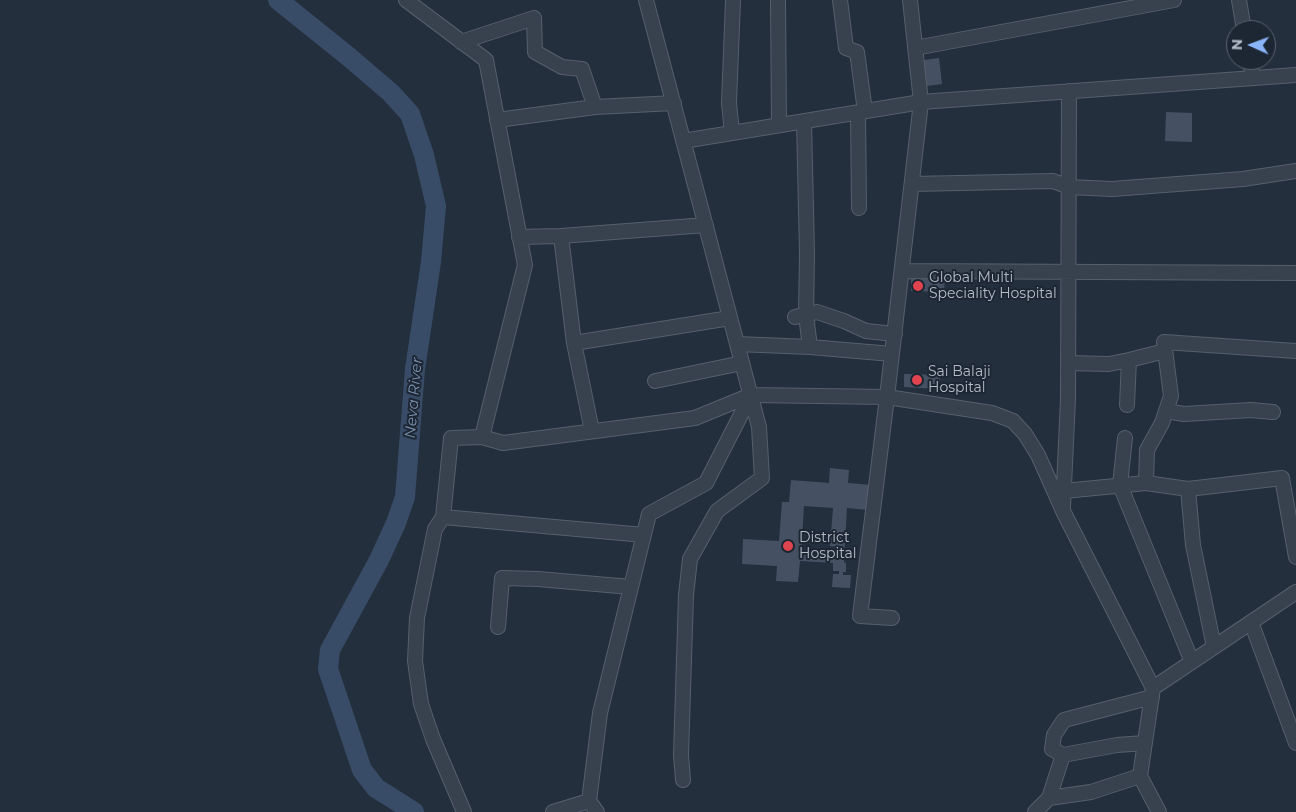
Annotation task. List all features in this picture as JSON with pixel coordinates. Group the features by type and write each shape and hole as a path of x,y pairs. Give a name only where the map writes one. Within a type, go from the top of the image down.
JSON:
{"street":[{"path":"406,0 486,60 525,265 482,437"},
{"path":"646,0 759,427 762,478 717,511 690,559 686,595 681,755 683,780"},
{"path":"732,133 729,103 733,0"},
{"path":"778,0 779,125"},
{"path":"840,0 846,48 857,52 861,112 859,208"},
{"path":"892,618 860,616 895,334 921,102 910,0"},
{"path":"915,48 1174,0"},
{"path":"1238,0 1242,20"},
{"path":"461,42 534,18 535,52 562,67 582,68 595,107"},
{"path":"1252,70 1253,78"},
{"path":"684,141 921,102 1296,75"},
{"path":"1063,511 1068,363 1070,91"},
{"path":"497,120 595,107 674,103"},
{"path":"804,121 807,254 800,316 810,347"},
{"path":"912,184 1053,181 1069,187 1112,189 1243,179 1296,171"},
{"path":"520,237 561,236 706,225"},
{"path":"561,236 574,343 592,431"},
{"path":"902,271 1296,273"},
{"path":"800,316 817,312 866,331 895,334"},
{"path":"574,343 730,318"},
{"path":"1146,483 1147,450 1162,424 1171,396 1164,342 1296,351"},
{"path":"737,344 810,347 892,354"},
{"path":"1068,363 1109,364 1165,351"},
{"path":"1128,405 1129,360"},
{"path":"655,381 742,363"},
{"path":"553,812 593,806 600,712 649,514 706,483 751,395"},
{"path":"464,812 433,739 421,704 415,662 417,618 426,571 435,530 444,517 450,438 482,437 503,443 695,418 751,395 887,397 992,414 1013,421 1025,434 1038,455 1063,511 1153,692 1140,776 1159,812"},
{"path":"1166,411 1184,414 1251,410 1273,412"},
{"path":"1124,438 1120,486 1192,662"},
{"path":"1064,491 1146,483 1188,490 1282,478 1296,557"},
{"path":"1188,490 1193,545 1214,647"},
{"path":"444,517 644,535"},
{"path":"498,627 502,578 538,579 631,587"},
{"path":"1145,743 1117,745 1062,755 1052,749 1054,735 1064,720 1153,692 1192,662 1296,592"},
{"path":"1251,622 1296,743"},
{"path":"1035,812 1049,798 1062,755"},
{"path":"1049,798 1092,792 1140,776"}],"building":[{"path":"939,58 942,84 927,86 924,60"},
{"path":"1166,112 1192,113 1192,142 1165,141"},
{"path":"911,277 945,278 944,292 911,291"},
{"path":"904,374 940,375 939,389 904,387"},
{"path":"830,468 849,470 848,483 871,485 869,510 847,508 844,558 846,572 843,572 843,575 851,575 850,588 832,587 833,574 839,574 839,571 833,571 833,563 800,561 798,582 776,581 777,566 742,564 743,539 779,541 782,502 789,502 791,480 829,483","holes":["804,506 833,508 830,546 840,547 839,558 801,554"]}],"waterway":[{"name":"Neva River","path":"278,0 391,93 410,114 424,155 436,206 431,262 415,369 405,497 396,523 379,560 330,650 328,669 362,770 376,788 414,812"}],"place":[{"name":"Global Multi Speciality Hospital","path":"918,286"},
{"name":"Sai Balaji Hospital","path":"917,380"},
{"name":"District Hospital","path":"788,546"}]}
